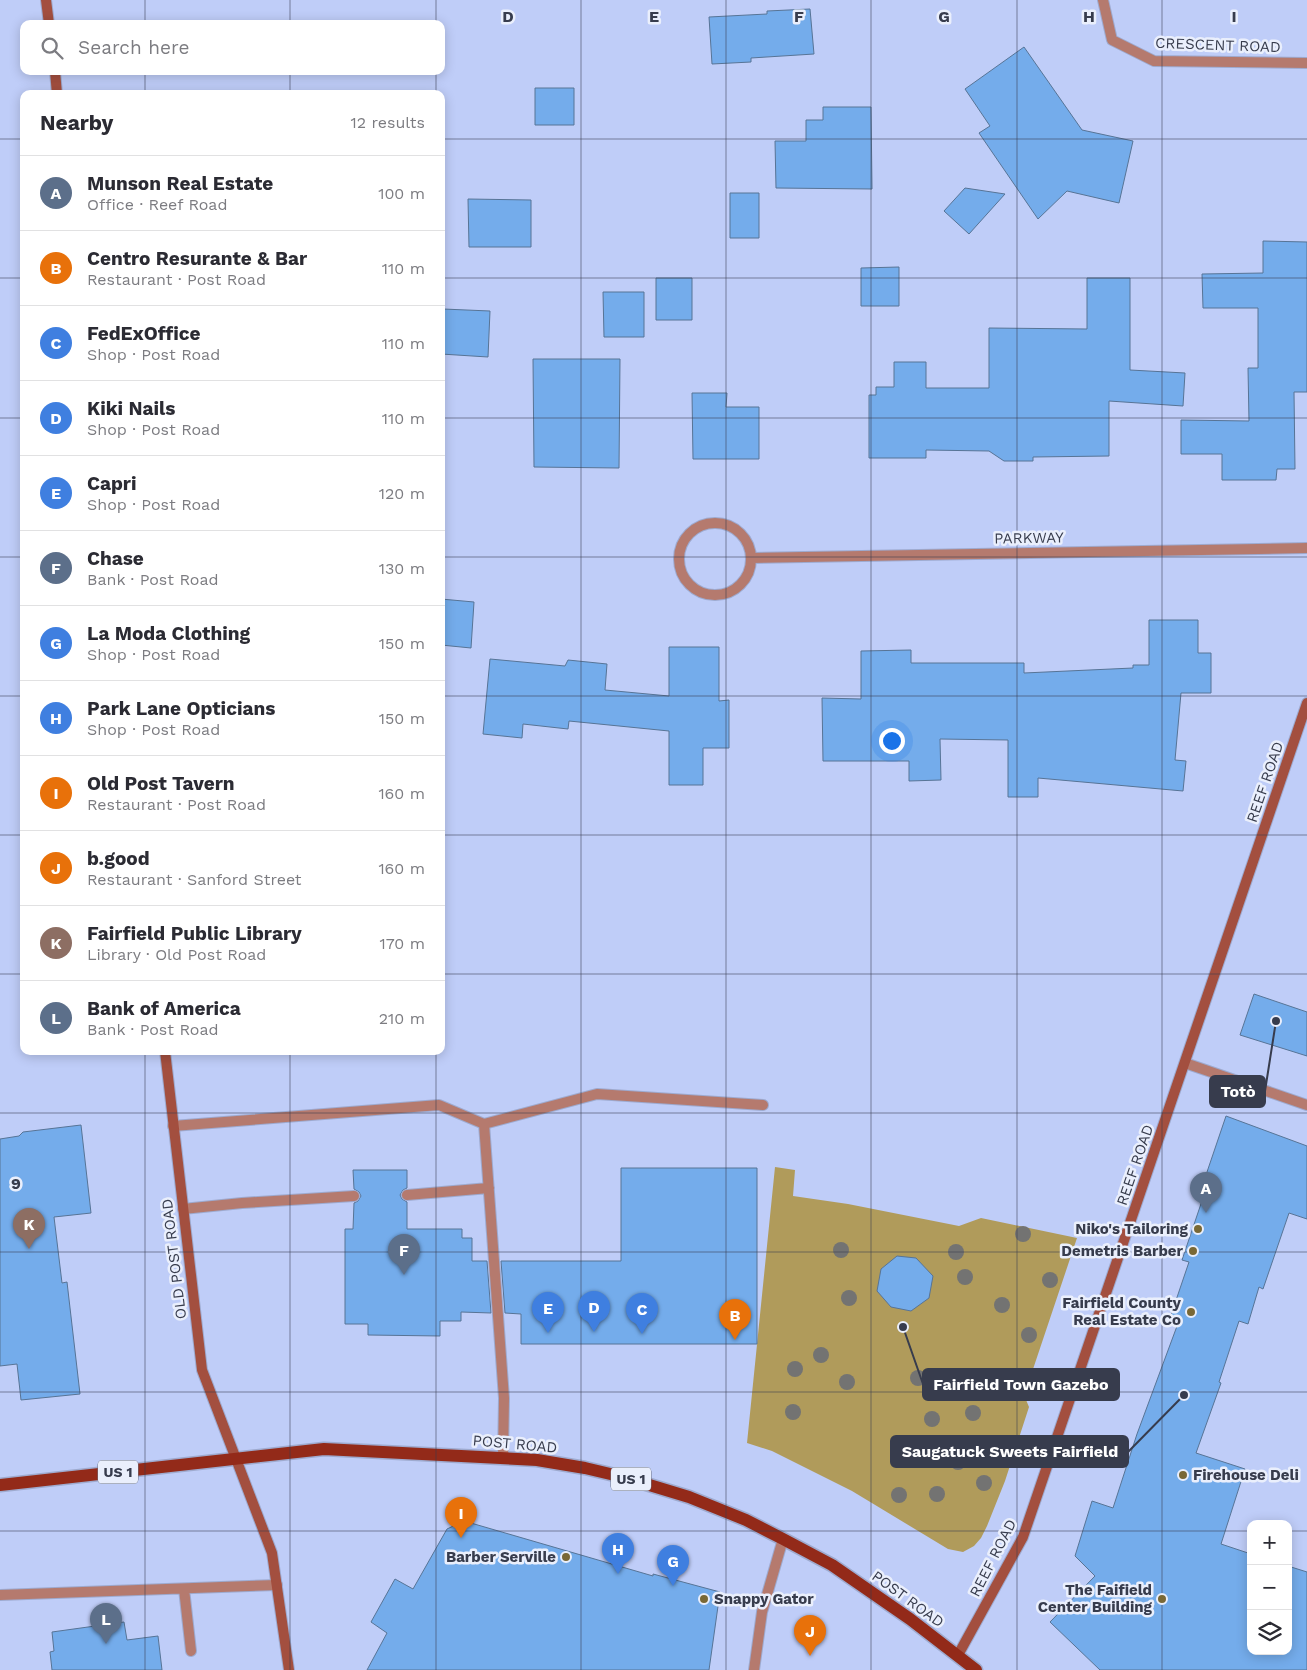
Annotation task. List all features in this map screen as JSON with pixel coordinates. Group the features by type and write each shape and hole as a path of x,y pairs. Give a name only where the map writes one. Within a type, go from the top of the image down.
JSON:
{"main road":[{"name":"POST ROAD","path":"0,1485 324,1449 537,1460 585,1468 623,1477 689,1497 746,1520 783,1539 832,1565 910,1619 976,1670"}],"street":[{"path":"46,0 48,20"},
{"name":"CRESCENT ROAD","path":"1103,0 1112,40 1154,61 1307,63"},
{"path":"55,75 57,90"},
{"path":"724,523 739,532 749,546 752,558 744,581 735,589 724,594 712,595 701,592 690,585 680,564 680,551 684,541 692,531 701,525 724,523"},
{"name":"PARKWAY","path":"752,558 1307,548"},
{"name":"REEF ROAD","path":"958,1655 1023,1537 1186,1063 1307,703"},
{"name":"OLD POST ROAD","path":"165,1055 202,1370 272,1553 289,1670"},
{"path":"1186,1063 1307,1105"},
{"path":"174,1126 439,1105 484,1124 596,1094 763,1104"},
{"path":"484,1124 504,1398 503,1459"},
{"path":"407,1195 489,1188"},
{"path":"183,1209 242,1203 354,1196"},
{"path":"754,1670 762,1612 783,1539"},
{"path":"0,1595 277,1585"},
{"path":"184,1589 191,1651"}],"shaded area":[{"path":"775,1167 795,1170 793,1196 848,1204 959,1226 981,1218 1077,1238 1024,1395 1029,1407 1005,1481 981,1538 974,1546 963,1552 948,1549 852,1491 772,1451 747,1443"}],"building":[{"path":"810,9 814,54 751,58 751,62 712,64 709,17 767,14 767,11"},
{"path":"1024,47 1082,130 1133,141 1119,203 1067,191 1038,219 979,133 990,126 965,89"},
{"path":"535,88 574,88 574,125 535,125"},
{"path":"823,107 871,107 872,189 776,188 775,141 806,141 806,120 823,120"},
{"path":"965,188 1005,194 969,234 944,211"},
{"path":"730,193 759,193 759,238 730,238"},
{"path":"468,199 531,200 531,247 469,247"},
{"path":"1263,241 1307,242 1307,392 1294,392 1295,469 1277,469 1276,480 1222,480 1222,454 1181,454 1181,420 1249,421 1248,368 1258,368 1258,308 1203,308 1202,274 1263,273"},
{"path":"899,267 899,306 861,306 861,268"},
{"path":"656,278 692,278 692,320 656,320"},
{"path":"1087,278 1130,278 1130,370 1185,373 1183,406 1109,401 1109,456 1033,457 1033,461 1004,461 989,451 926,450 926,458 869,458 869,395 876,395 876,387 894,387 894,362 926,362 926,388 989,388 989,328 1087,329"},
{"path":"603,292 644,292 644,337 604,337"},
{"path":"445,309 490,311 488,357 445,354"},
{"path":"533,359 620,359 619,468 534,467"},
{"path":"692,393 727,393 726,407 759,407 759,459 693,459"},
{"path":"445,599 474,602 471,648 445,645"},
{"path":"1149,620 1198,620 1198,653 1211,653 1211,693 1181,693 1175,760 1186,761 1183,791 1038,778 1038,797 1008,797 1008,740 940,739 941,780 909,781 909,761 823,761 822,698 861,699 861,651 911,650 911,663 1024,663 1024,673 1133,668 1133,665 1149,665"},
{"path":"669,647 719,647 719,701 729,700 729,748 703,748 703,785 669,785 669,731 569,721 568,729 523,724 522,738 483,734 490,659 565,666 568,660 607,664 605,690 669,696"},
{"path":"1254,994 1307,1012 1307,1056 1240,1035"},
{"path":"1226,1116 1307,1146 1307,1219 1289,1213 1263,1289 1259,1287 1248,1324 1239,1321 1219,1382 1221,1383 1196,1453 1245,1469 1221,1544 1247,1553 1247,1655 1292,1655 1292,1567 1307,1572 1307,1670 1100,1670 1050,1622 1095,1576 1075,1556 1092,1501 1113,1508 1137,1434 1180,1318 1171,1315 1189,1262 1182,1260 1208,1183 1204,1181"},
{"path":"81,1125 91,1213 54,1217 62,1283 67,1282 80,1394 21,1400 17,1364 0,1366 0,1139 19,1136 23,1132"},
{"path":"621,1168 757,1168 757,1344 521,1344 521,1314 505,1313 501,1261 621,1261"},
{"path":"353,1170 407,1170 407,1188 400,1195 407,1202 407,1229 462,1229 462,1238 472,1238 472,1261 487,1261 491,1313 461,1312 461,1321 440,1321 440,1336 368,1335 368,1324 345,1324 345,1229 353,1229 354,1203 361,1196 354,1189"},
{"path":"897,1256 916,1258 933,1276 929,1298 911,1311 891,1307 877,1291 881,1269"},
{"path":"464,1521 653,1576 653,1574 720,1592 709,1670 367,1670 387,1633 371,1622 395,1579 413,1589 447,1529"},
{"path":"124,1622 127,1640 158,1636 162,1670 52,1670 50,1652 54,1651 52,1632"}],"place":[{"name":"Totò","path":"1276,1021"},
{"name":"Munson Real Estate","path":"1206,1213"},
{"name":"Niko's Tailoring","path":"1198,1229"},
{"name":"Fairfield Public Library","path":"29,1249"},
{"name":"Demetris Barber","path":"1193,1251"},
{"name":"Chase","path":"404,1275"},
{"name":"Fairfield County Real Estate Co","path":"1191,1312"},
{"name":"Fairfield Town Gazebo","path":"903,1327"},
{"name":"Kiki Nails","path":"594,1332"},
{"name":"Capri","path":"548,1333"},
{"name":"FedExOffice","path":"642,1334"},
{"name":"Centro Resurante & Bar","path":"735,1340"},
{"name":"Saugatuck Sweets Fairfield","path":"1184,1395"},
{"name":"Firehouse Deli","path":"1183,1475"},
{"name":"Old Post Tavern","path":"461,1538"},
{"name":"Barber Serville","path":"566,1557"},
{"name":"Park Lane Opticians","path":"618,1574"},
{"name":"La Moda Clothing","path":"673,1586"},
{"name":"Snappy Gator","path":"704,1599"},
{"name":"The Faifield Center Building","path":"1162,1599"},
{"name":"Bank of America","path":"106,1644"},
{"name":"b.good","path":"810,1656"}]}
